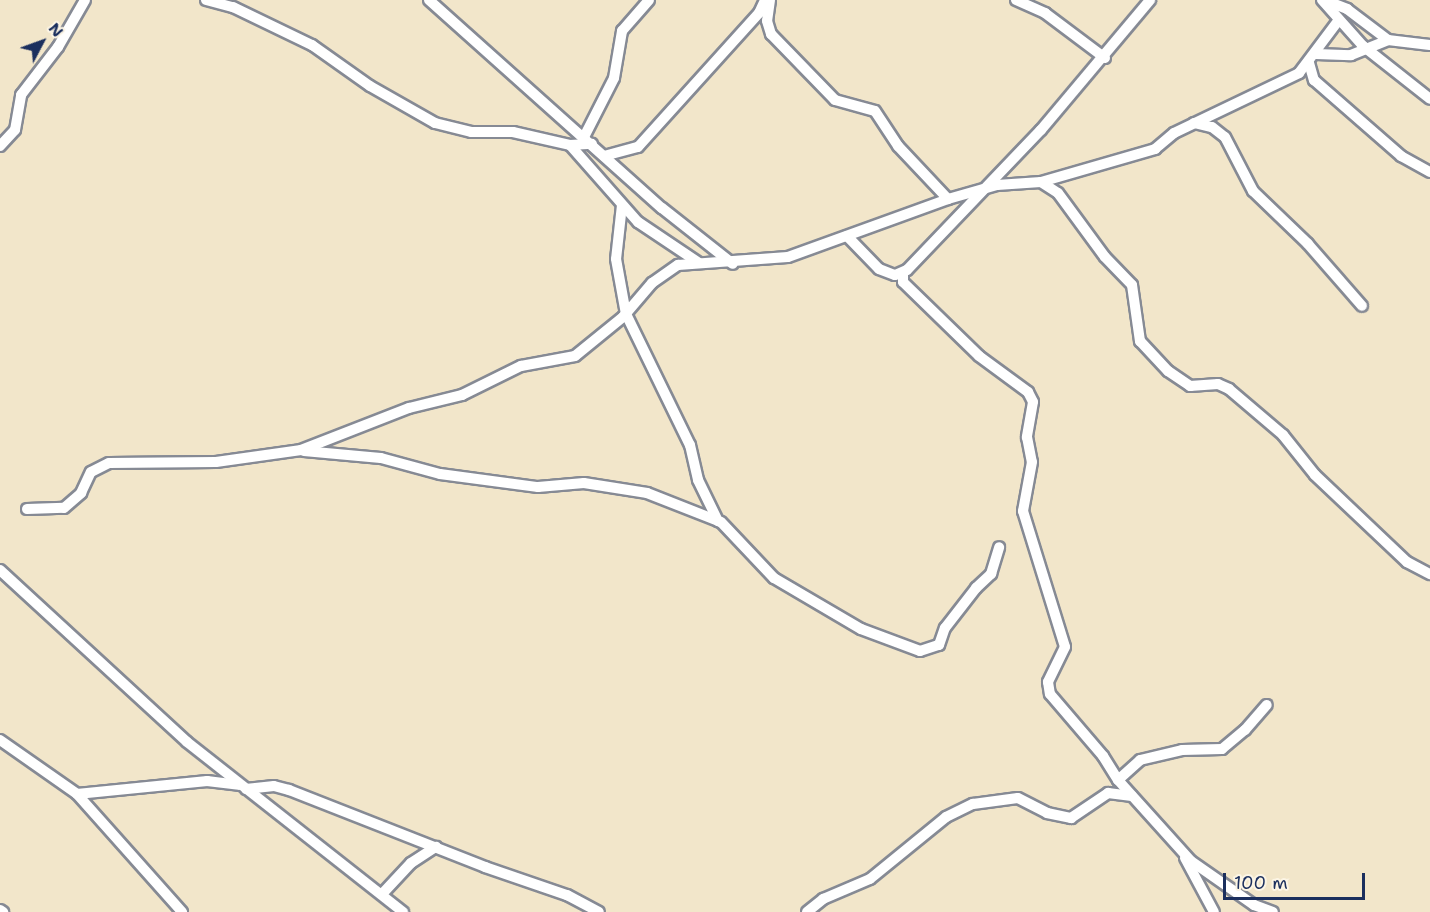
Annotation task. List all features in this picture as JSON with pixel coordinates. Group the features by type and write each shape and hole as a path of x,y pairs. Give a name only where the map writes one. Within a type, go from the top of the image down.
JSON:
{"street":[{"path":"0,146 15,130 21,95 58,47 85,0"},
{"path":"206,0 233,7 312,45 379,92 435,123 471,132 513,132 570,145 588,141"},
{"path":"429,0 604,156 732,264"},
{"path":"588,141 614,78 622,31 649,0"},
{"path":"604,156 638,147 759,13 765,0"},
{"path":"770,0 767,21 771,34 835,100 875,111 889,134 948,199"},
{"path":"847,236 879,269 895,275 903,273 984,190 1105,58 1150,0"},
{"path":"1323,0 1338,21 1369,50 1430,99"},
{"path":"1323,0 1347,9 1388,40 1430,45"},
{"path":"1024,1 1045,13 1105,58"},
{"path":"27,509 64,508 81,493 91,472 109,463 216,462 301,450 409,408 462,395 521,366 575,356 626,314 652,283 672,269 699,263 732,264 788,257 948,199 997,185 1041,182 1155,148 1194,123 1294,76 1312,59 1338,21"},
{"path":"1312,59 1351,55 1369,50 1388,40"},
{"path":"1312,59 1314,80 1401,156 1430,172"},
{"path":"1194,123 1212,127 1225,137 1253,191 1308,244 1362,306"},
{"path":"570,145 646,230 699,263"},
{"path":"1041,182 1058,193 1105,257 1132,285 1140,341 1168,371 1190,387 1218,384 1229,389 1283,435 1315,475 1407,562 1430,574"},
{"path":"622,205 616,259 626,314 690,445 698,480 718,521 774,578 861,629 920,651 939,645 945,628 976,588 991,574 999,547"},
{"path":"903,273 903,282 979,356 1032,399 1028,436 1032,462 1023,511 1065,647 1048,688 1118,780 1191,861 1224,885 1273,912"},
{"path":"301,450 381,458 440,474 538,487 584,483 647,493 718,521"},
{"path":"0,570 187,742 321,851 383,893 403,912"},
{"path":"1118,780 1140,760 1182,750 1222,749 1245,730 1267,705"},
{"path":"0,740 77,794 182,912"},
{"path":"77,794 207,781 244,787 274,786 567,895 599,912"},
{"path":"807,912 823,899 870,879 946,817 974,804 1018,798 1047,813 1071,818 1108,793 1135,797"},
{"path":"1178,844 1214,912"},
{"path":"383,893 411,863 436,847"}]}
